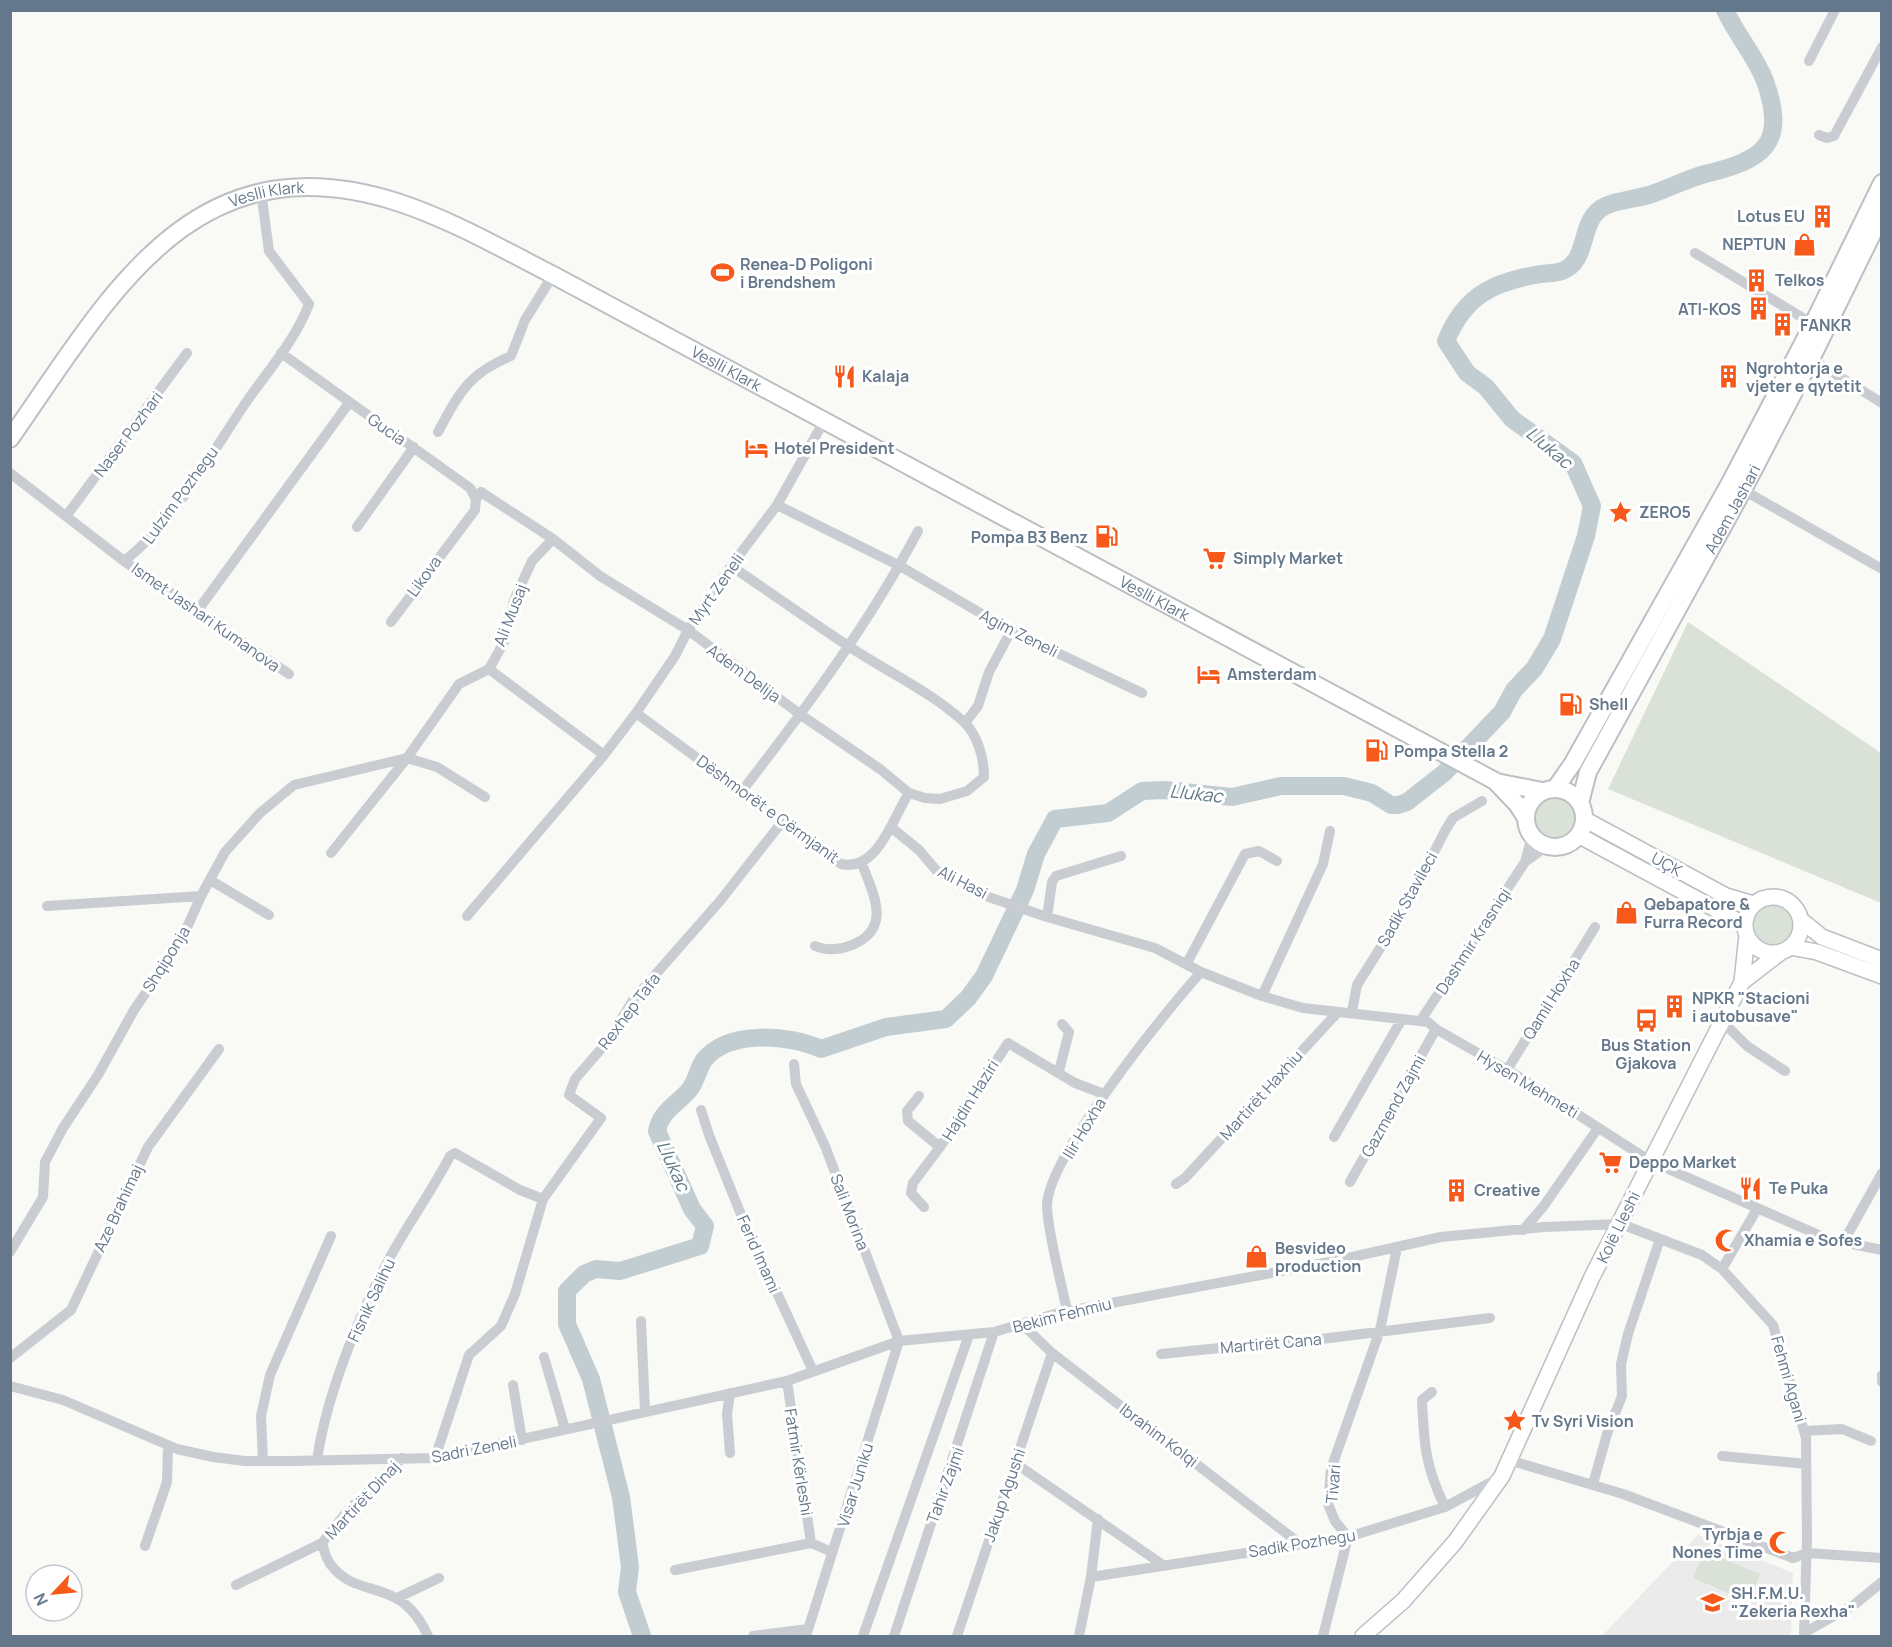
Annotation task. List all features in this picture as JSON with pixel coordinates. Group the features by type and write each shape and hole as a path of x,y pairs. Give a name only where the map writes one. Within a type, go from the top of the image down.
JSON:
{"main road":[{"path":"1549,790 1569,793 1582,811 1578,835 1564,845 1547,846 1532,836 1526,818 1530,802 1549,790 1573,763 1736,486 1881,183"},
{"name":"Veslli Klark","path":"10,440 90,324 136,268 185,224 223,204 261,191 317,186 396,202 443,219 553,275 1495,782 1517,804 1526,818"},
{"name":"Adem Jashari","path":"1582,811 1587,772 1736,486 1811,359 1881,214"},
{"name":"Veslli Klark","path":"1495,782 1549,790"}],"street":[{"path":"1809,61 1835,10"},
{"path":"1818,135 1827,138 1834,136 1881,47"},
{"name":"Lulzim Pozhegu","path":"124,561 143,546 171,512 280,353 309,304 269,251 261,191"},
{"path":"1695,253 1813,324"},
{"path":"438,432 458,394 478,373 511,356 525,320 553,275"},
{"name":"Naser Pozhari","path":"67,515 187,352"},
{"name":"Gucia","path":"280,353 470,488 476,499"},
{"path":"1811,359 1881,403"},
{"path":"198,610 349,403"},
{"name":"Myrt Zeneli","path":"467,916 604,755 636,713 675,656 688,630 730,566 777,505 824,421"},
{"path":"357,527 414,447"},
{"path":"10,473 124,561"},
{"path":"1736,486 1881,569"},
{"name":"Adem Delija","path":"476,499 481,492 553,539 600,576 688,630 801,715 880,769 909,793"},
{"name":"Likova","path":"391,622 457,531 475,510 476,499"},
{"name":"Agim Zeneli","path":"777,505 900,566 1011,631 1142,693"},
{"path":"742,791 801,715 849,646 900,566 918,531"},
{"name":"Ali Musaj","path":"489,669 504,642 514,600 532,561 553,539"},
{"name":"Ismet Jashari Kumanova","path":"124,561 289,674"},
{"path":"730,566 849,646 907,680 965,723 984,761 984,777 967,791 940,799 909,793"},
{"path":"965,723 980,700 989,672 1011,631"},
{"path":"331,853 407,758 459,684 489,669 604,755"},
{"name":"Dëshmorët e Cërmjanit","path":"636,713 841,864 854,867 862,864 892,828 909,793"},
{"path":"407,758 437,767 485,796"},
{"name":"Shqiponja","path":"10,1252 43,1197 45,1162 63,1128 98,1075 134,1010 181,941 201,896 225,852 260,813 294,785 407,758"},
{"name":"Sadik Stavileci","path":"1352,1012 1357,985 1404,910 1446,829 1454,818 1482,801"},
{"name":"UÇK","path":"1582,811 1726,896 1753,904 1770,897 1781,898 1790,902 1801,920 1822,937 1881,960"},
{"name":"Rexhep Tafa","path":"435,1458 469,1355 501,1326 515,1294 543,1199 601,1118 569,1095 575,1079 608,1041 633,1000 720,901 782,822"},
{"name":"Ali Hasi","path":"892,828 920,849 936,870 980,894 1047,917"},
{"path":"1262,996 1323,864 1330,831"},
{"name":"UÇK","path":"1578,835 1746,930 1761,950 1785,950 1833,958 1881,976"},
{"name":"Dashmir Krasniqi","path":"1421,1020 1525,862 1532,836"},
{"name":"Dashmir Krasniqi","path":"1525,862 1547,846"},
{"path":"1187,963 1245,854 1259,851 1277,861"},
{"path":"1047,917 1052,882 1056,876 1121,856"},
{"path":"815,946 825,950 845,948 864,940 875,927 878,913 862,864"},
{"path":"210,880 268,915"},
{"path":"47,906 201,896"},
{"path":"1742,982 1746,930 1753,904"},
{"name":"Hysen Mehmeti","path":"1047,917 1155,948 1201,972 1262,996 1303,1008 1428,1022 1650,1161"},
{"path":"1742,982 1785,950 1801,930 1801,920"},
{"name":"Qamil Hoxha","path":"1507,1071 1595,927"},
{"name":"Ilir Hoxha","path":"1067,1311 1047,1207 1052,1183 1104,1094 1201,972"},
{"name":"Kolë Lleshi","path":"1363,1636 1403,1601 1448,1550 1502,1476 1587,1288 1742,982"},
{"name":"Martirët Haxhiu","path":"1181,1181 1336,1013"},
{"path":"1334,1137 1402,1019"},
{"path":"1721,1020 1747,1046 1785,1071"},
{"path":"1059,1071 1069,1032 1062,1024"},
{"name":"Gazmend Zajmi","path":"1350,1182 1436,1029"},
{"name":"Hajdin Haziri","path":"924,1207 911,1193 913,1183 940,1147 1004,1045 1011,1043 1075,1083 1104,1094"},
{"name":"Aze Brahimaj","path":"10,1358 71,1310 147,1147 219,1048"},
{"name":"Sali Morina","path":"794,1064 796,1084 825,1146 899,1341"},
{"name":"Hajdin Haziri","path":"919,1096 907,1111 908,1121 940,1147"},
{"name":"Ferid Imami","path":"701,1110 742,1216 813,1371"},
{"path":"1523,1230 1543,1208 1598,1128"},
{"name":"Fisnik Salihu","path":"317,1460 321,1430 368,1302 400,1239 434,1188 450,1156 455,1154 520,1190 543,1199"},
{"path":"1650,1161 1828,1239 1881,1250"},
{"path":"1844,1241 1881,1173"},
{"path":"1722,1269 1757,1209"},
{"name":"Fehmi Agani","path":"1397,1248 1441,1237 1621,1224 1702,1255 1722,1269 1773,1325 1804,1431 1806,1464 1804,1635"},
{"path":"263,1461 261,1416 270,1375 331,1236"},
{"path":"1593,1484 1622,1396 1621,1364 1628,1334 1660,1239"},
{"name":"Bekim Fehmiu","path":"645,1411 787,1381 899,1341 994,1332 1067,1311 1397,1248"},
{"name":"Tivari","path":"1348,1537 1335,1521 1328,1504 1331,1469 1380,1330 1397,1248"},
{"path":"1380,1330 1490,1318"},
{"path":"642,1321 645,1411"},
{"name":"Ibrahim Kolqi","path":"1022,1324 1052,1353 1299,1543"},
{"name":"Martirët Cana","path":"1161,1354 1239,1346 1265,1346 1380,1330"},
{"name":"Tahir Zajmi","path":"894,1636 994,1332"},
{"name":"Tahir Zajmi","path":"863,1636 969,1335"},
{"name":"Visar Juniku","path":"753,1636 807,1633 899,1341"},
{"name":"Jakup Agushi","path":"957,1636 1052,1353"},
{"path":"544,1357 566,1429"},
{"path":"1881,1375 1881,1382"},
{"name":"Fatmir Kërleshi","path":"787,1381 812,1544"},
{"path":"513,1385 522,1440"},
{"name":"Sadri Zeneli","path":"10,1386 63,1400 168,1444 213,1457 263,1461 435,1458 645,1411"},
{"path":"1432,1392 1422,1400 1425,1455 1431,1478 1445,1507"},
{"path":"730,1394 727,1414 730,1453"},
{"name":"Fehmi Agani","path":"1804,1431 1842,1429 1871,1441"},
{"path":"145,1546 167,1482 168,1444"},
{"path":"1722,1456 1806,1464"},
{"name":"Martirët Dinaj","path":"236,1585 322,1543 348,1510 402,1458"},
{"path":"1509,1460 1593,1484 1793,1558 1806,1553 1881,1558"},
{"path":"1015,1463 1163,1565"},
{"name":"Sadik Pozhegu","path":"1091,1577 1348,1537 1445,1507 1502,1476"},
{"path":"1079,1636 1091,1577 1098,1519"},
{"path":"1323,1636 1348,1537"},
{"name":"Martirët Dinaj","path":"322,1543 331,1565 351,1582 397,1598 413,1610 428,1636"},
{"path":"675,1570 812,1544 832,1552"},
{"path":"397,1598 439,1578"},
{"name":"Fehmi Agani","path":"1804,1635 1855,1604 1881,1582"}],"shaded area":[{"path":"1688,622 1881,753 1881,903 1608,789"},
{"path":"1554,797 1569,803 1575,818 1569,833 1554,839 1539,833 1533,818 1539,803"},
{"path":"1773,903 1781,904 1788,909 1793,916 1793,932 1788,939 1781,944 1773,945 1765,944 1758,939 1753,932 1752,924 1753,916 1758,909 1765,904"},
{"name":"SH.F.M.U. \"Zekeria Rexha\"","path":"1698,1535 1793,1573 1791,1636 1602,1636"},
{"path":"1704,1551 1760,1574 1749,1602 1693,1578"}],"waterway":[{"name":"Llukac","path":"642,1636 627,1592 630,1567 621,1497 591,1379 567,1324 567,1291 584,1274 596,1269 620,1271 700,1246 705,1226 692,1209 657,1131 662,1118 690,1089 704,1060 715,1050 728,1043 744,1039 777,1038 793,1040 821,1049 886,1027 946,1019 968,998 984,976 1025,890 1036,854 1055,819 1108,813 1142,791 1164,790 1232,797 1281,786 1344,786 1372,793 1391,805 1398,805 1407,802 1444,773 1502,712 1514,690 1534,669 1552,639 1586,536 1592,506 1573,463 1512,419 1486,387 1467,373 1446,341 1461,313 1481,294 1505,282 1559,272 1571,266 1577,258 1596,212 1605,206 1649,195 1698,176 1742,163 1765,147 1771,135 1773,121 1765,81 1725,10"}],"place":[{"name":"Lotus EU","path":"1823,216"},
{"name":"NEPTUN","path":"1804,244"},
{"name":"Renea-D Poligoni i Brendshem","path":"722,273"},
{"name":"Telkos","path":"1757,280"},
{"name":"ATI-KOS","path":"1759,309"},
{"name":"FANKR","path":"1782,325"},
{"name":"Kalaja","path":"844,376"},
{"name":"Ngrohtorja e vjeter e qytetit","path":"1728,377"},
{"name":"Hotel President","path":"756,448"},
{"name":"ZERO5","path":"1621,512"},
{"name":"Pompa B3 Benz","path":"1106,537"},
{"name":"Simply Market","path":"1215,558"},
{"name":"Amsterdam","path":"1209,674"},
{"name":"Shell","path":"1571,704"},
{"name":"Pompa Stella 2","path":"1376,751"},
{"name":"Qebapatore & Furra Record","path":"1626,913"},
{"name":"NPKR \"Stacioni i autobusave\"","path":"1674,1007"},
{"name":"Bus Station Gjakova","path":"1646,1020"},
{"name":"Deppo Market","path":"1611,1162"},
{"name":"Te Puka","path":"1751,1188"},
{"name":"Creative","path":"1456,1190"},
{"name":"Xhamia e Sofes","path":"1726,1240"},
{"name":"Besvideo production","path":"1257,1257"},
{"name":"Tv Syri Vision","path":"1514,1421"},
{"name":"Tyrbja e Nones Time","path":"1781,1543"},
{"name":"SH.F.M.U. \"Zekeria Rexha\"","path":"1713,1602"}]}
